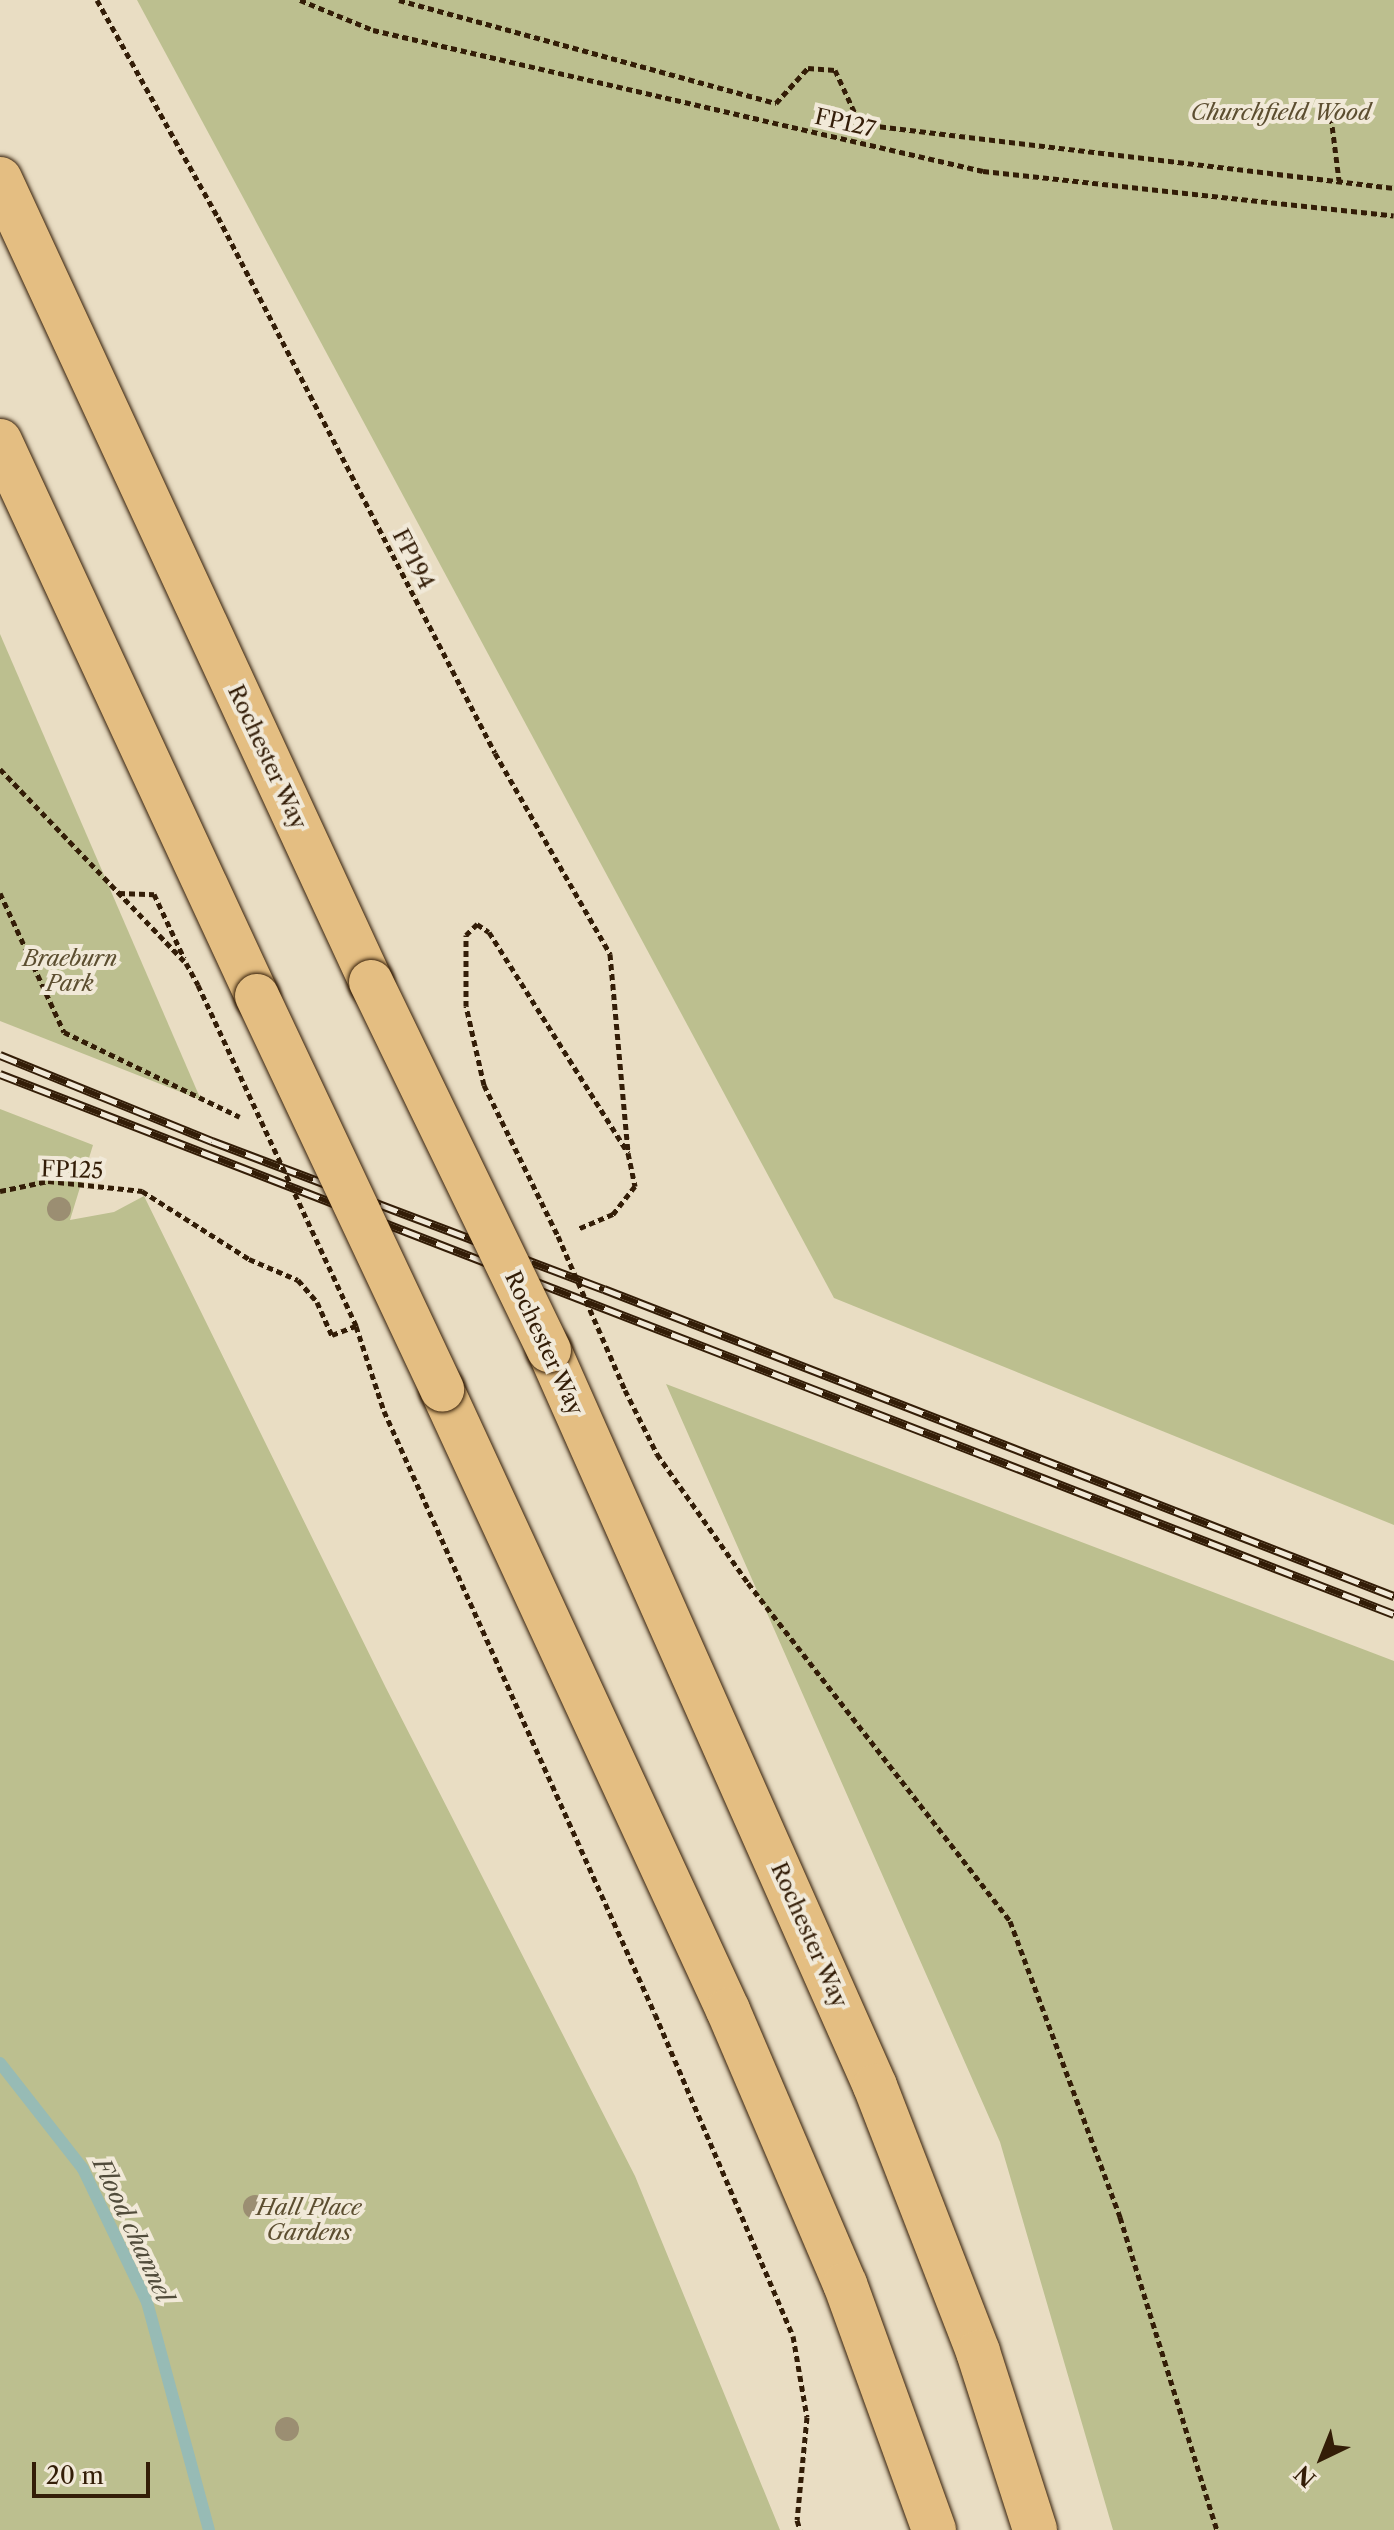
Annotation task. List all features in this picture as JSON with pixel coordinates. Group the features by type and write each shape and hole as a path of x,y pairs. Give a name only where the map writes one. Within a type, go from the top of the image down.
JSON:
{"highway":[{"name":"Rochester Way","path":"0,179 371,982 549,1350 875,2086 978,2352 1035,2530"},
{"path":"0,441 728,2010 845,2284 934,2530"}],"path":[{"name":"FP194","path":"97,0 218,217 495,753 610,954 628,1153 635,1186 613,1214 577,1229"},
{"name":"FP127","path":"300,0 373,30 983,171 1394,216"},
{"path":"399,0 776,103 808,68 835,70 860,124 1394,188"},
{"path":"1331,117 1339,180"},
{"path":"0,769 186,963"},
{"path":"0,893 64,1032 240,1117"},
{"path":"119,893 154,894 198,985 356,1326 391,1425 661,2028 793,2336 807,2417 797,2520 800,2530"},
{"path":"628,1153 489,932 477,924 466,935 466,1006 484,1085 558,1236 625,1390 657,1454 748,1583 1010,1921 1120,2217 1217,2530"},
{"name":"FP125","path":"0,1191 48,1181 142,1191 249,1259 298,1280 317,1302 332,1335 356,1326"}],"green space":[{"name":"Churchfield Wood","path":"137,0 1394,0 1394,1525 834,1298"},
{"name":"Braeburn Park","path":"0,634 201,1100 0,1021"},
{"name":"Hall Place Gardens","path":"0,1109 93,1145 70,1220 114,1212 144,1196 386,1688 635,2176 780,2530 0,2530"},
{"path":"666,1384 1394,1661 1394,2530 1113,2530 1000,2142"}],"waterway":[{"name":"Flood channel","path":"0,2063 83,2169 147,2302 209,2530"}],"railway":[{"path":"0,1055 212,1141 604,1289 1394,1596"},
{"path":"0,1074 1394,1614"}]}
